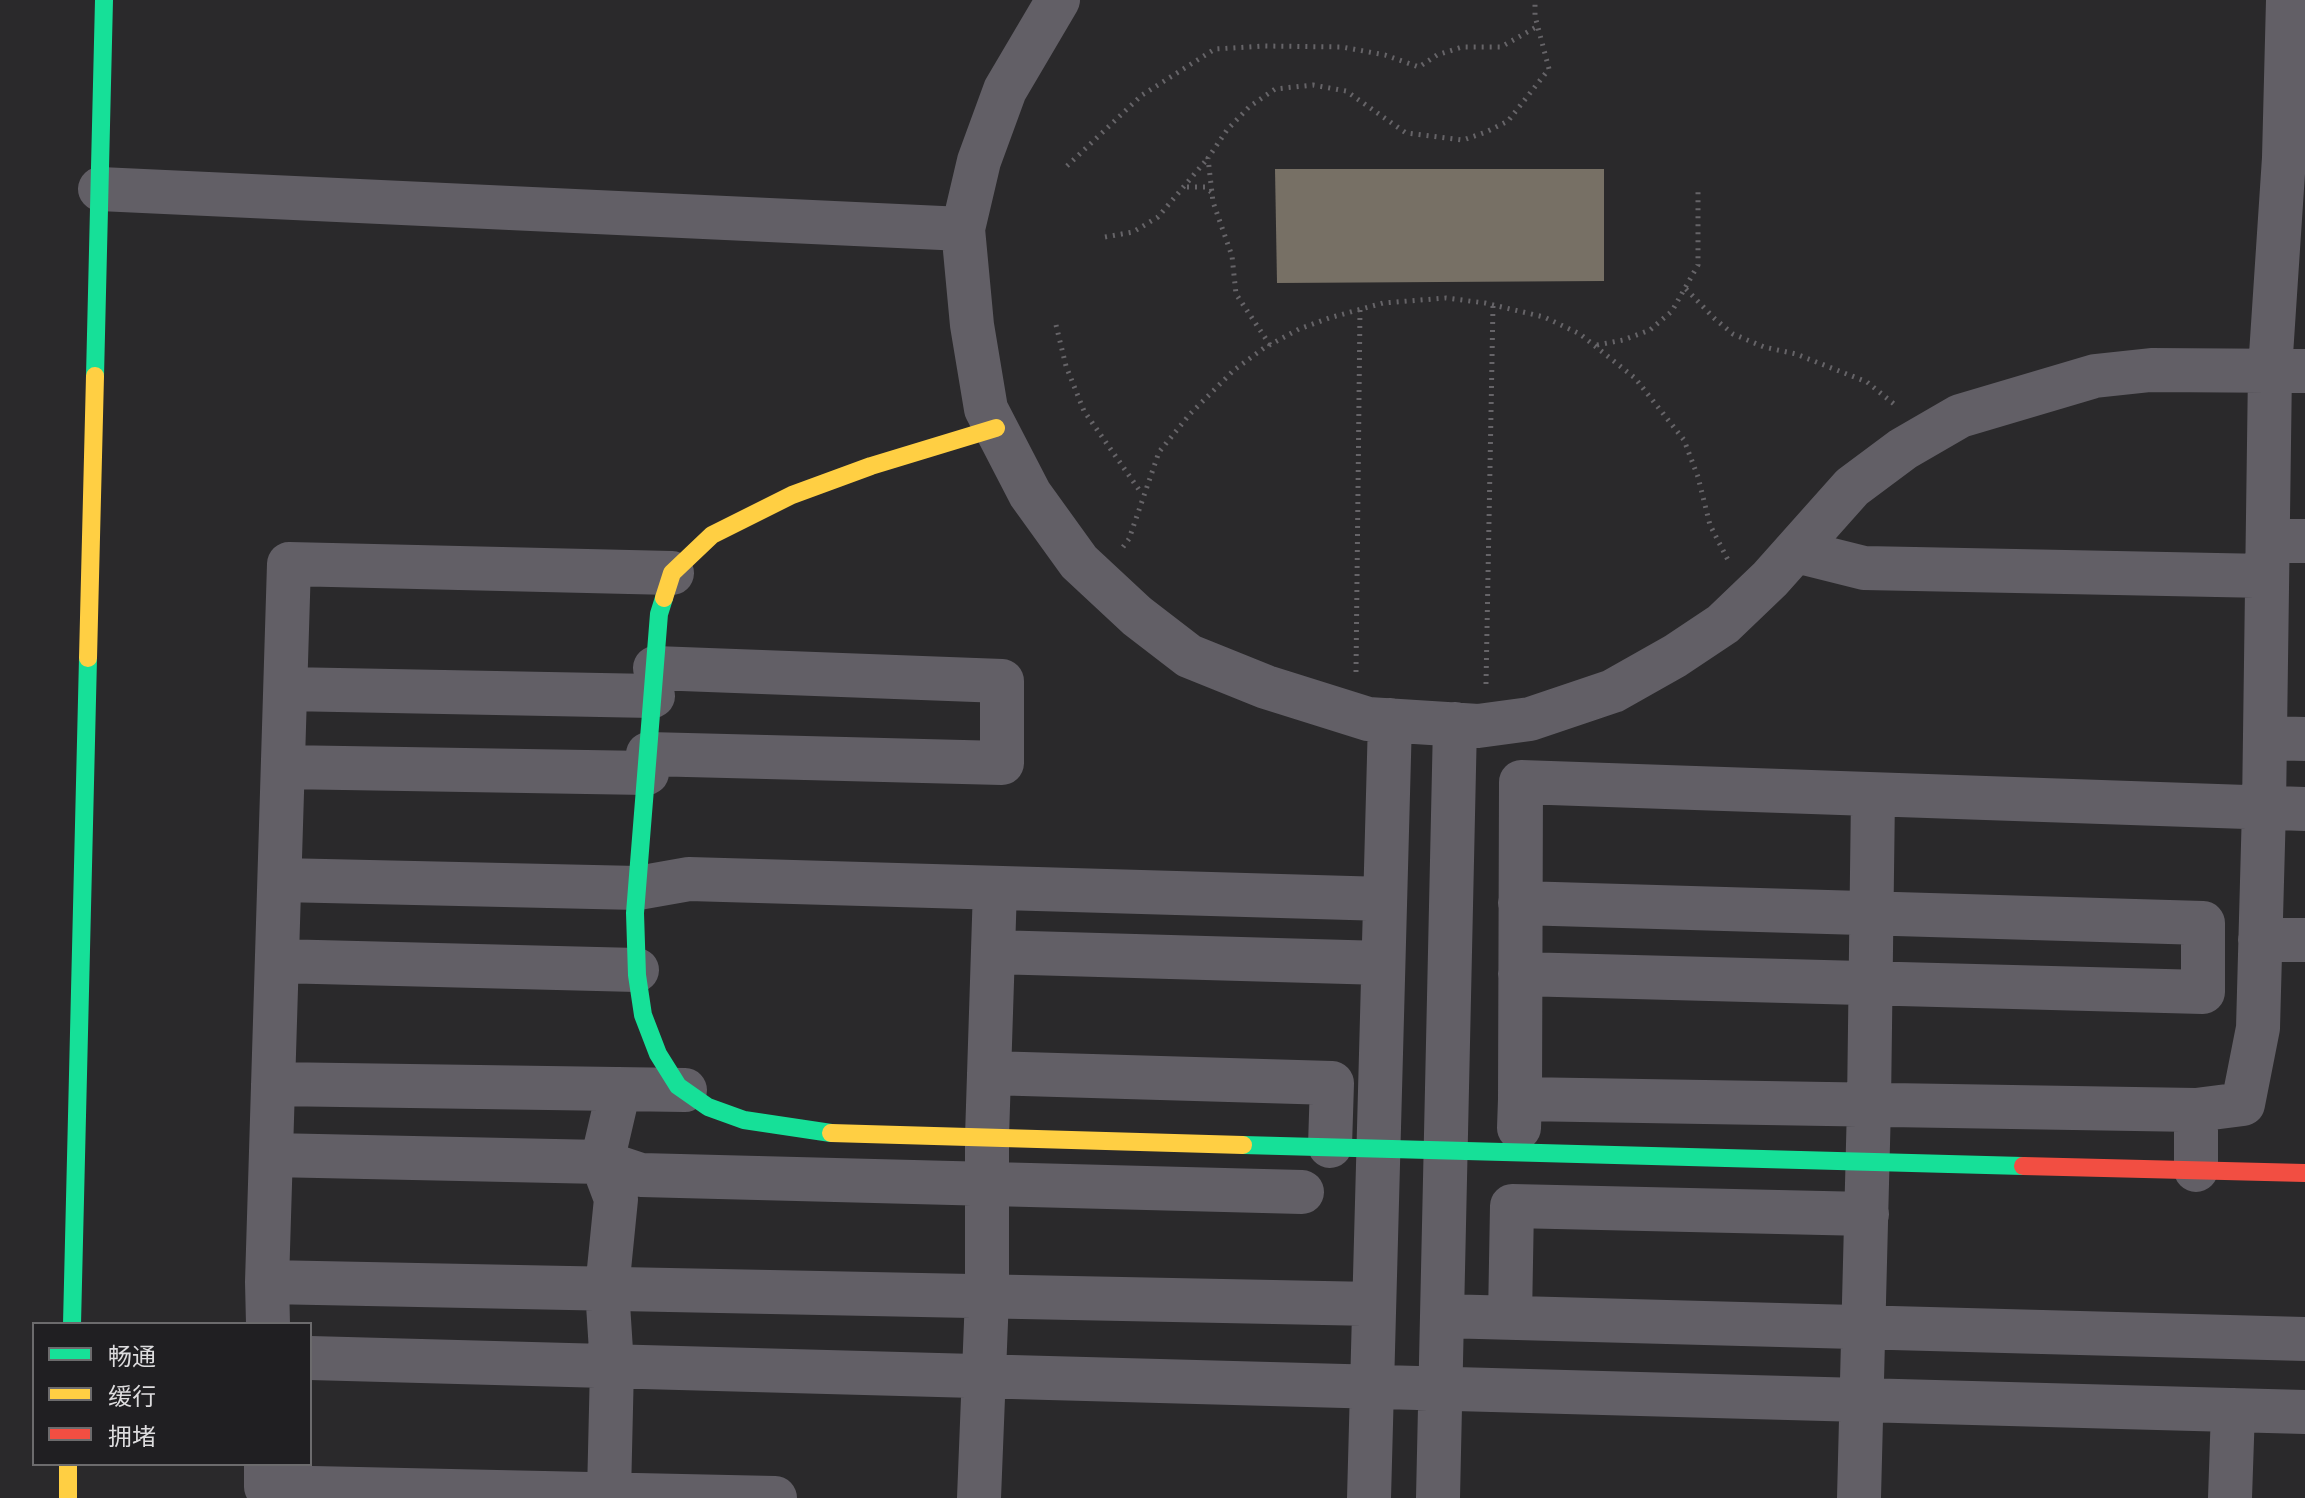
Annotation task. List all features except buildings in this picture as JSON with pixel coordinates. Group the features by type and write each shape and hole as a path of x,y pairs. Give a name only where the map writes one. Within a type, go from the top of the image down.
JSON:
{"street":[{"path":"72,1322 104,0"},
{"path":"1058,0 1005,90 979,161 963,229 974,339 986,409 1030,494 1079,562 1137,616 1189,656 1266,687 1373,718 1470,724 1530,719 1613,691 1723,624 1796,551 1852,487 1918,440 1960,416 2095,376 2151,370 2288,371"},
{"path":"1520,1099 2196,1110 2243,1104 2258,1028 2260,940 2284,809 2282,578 2294,192 2294,8"},
{"path":"100,189 963,229"},
{"path":"996,428 871,466 792,495 712,535 672,573 659,614 635,913 637,970 643,1015 658,1054 678,1086 708,1107 744,1120 838,1134 2305,1173"},
{"path":"1796,551 1864,568 2282,578"},
{"path":"672,573 289,564 268,1303 607,1289 1374,1304"},
{"path":"283,767 1002,763 1002,681 654,682 286,689"},
{"path":"1369,1498 1385,899 1373,718"},
{"path":"1438,1498 1446,1150 1470,724"},
{"path":"1518,1150 1521,782 2284,809"},
{"path":"1859,1498 1873,795"},
{"path":"280,880 638,888 689,879 1385,899"},
{"path":"979,1498 987,1297 987,1137 995,888"},
{"path":"1520,903 2203,923 2203,992 1520,974"},
{"path":"2260,940 2305,940"},
{"path":"993,952 1383,963"},
{"path":"277,961 637,970"},
{"path":"989,1073 1332,1083 1330,1146"},
{"path":"273,1084 685,1090"},
{"path":"609,1494 612,1366 607,1289 616,1199 602,1162 619,1089"},
{"path":"2196,1110 2196,1170"},
{"path":"271,1155 602,1162 641,1175 1302,1192"},
{"path":"1510,1318 1512,1206 1867,1214"},
{"path":"1442,1316 2305,1339"},
{"path":"312,1358 2305,1412"},
{"path":"2230,1498 2233,1410"},
{"path":"68,1466 68,1498"},
{"path":"266,1466 266,1487 775,1498"}],"path":[{"path":"1105,237 1133,232 1158,217 1186,187 1227,130 1249,107 1275,89 1313,85 1346,91 1406,133 1463,140 1508,121 1549,69 1535,0"},
{"path":"1067,166 1142,95 1215,49 1342,47 1385,55 1419,67 1437,55 1462,47 1501,47 1538,26"},
{"path":"1208,158 1212,193 1232,256 1236,294 1270,345"},
{"path":"1186,187 1205,187 1212,193"},
{"path":"1596,345 1623,340 1650,330 1672,311 1698,265 1698,191"},
{"path":"1686,289 1733,334 1764,347 1796,354 1867,382 1890,399 1918,440"},
{"path":"1096,578 1129,539 1159,452 1190,414 1234,370 1299,329 1360,309 1412,298 1446,298 1544,317 1580,334 1635,378 1684,440 1698,477 1710,525 1720,547 1726,558 1758,591"},
{"path":"1470,724 1493,305"},
{"path":"1360,309 1373,718"},
{"path":"1056,325 1066,366 1084,411 1142,495"}],"traffic: fast":[{"path":"95,376 104,0"},
{"path":"664,598 659,614 635,913 637,975 643,1015 658,1054 678,1086 708,1107 744,1120 831,1133"},
{"path":"72,1322 88,658"},
{"path":"1243,1145 2023,1166"}],"traffic: slow":[{"path":"88,658 95,376"},
{"path":"664,598 672,573 712,535 792,495 871,466 996,428"},
{"path":"831,1133 1243,1145"},
{"path":"68,1466 68,1498"}],"traffic: jam":[{"path":"2023,1166 2305,1173"}]}
